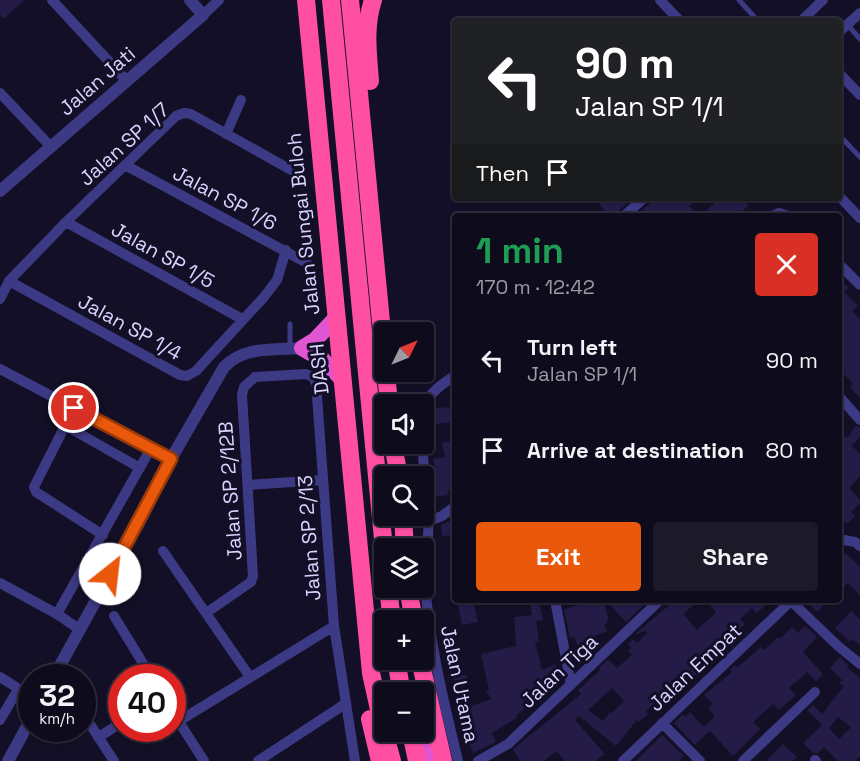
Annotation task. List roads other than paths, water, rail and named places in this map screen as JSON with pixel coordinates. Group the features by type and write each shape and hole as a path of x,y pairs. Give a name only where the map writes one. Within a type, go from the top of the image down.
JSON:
{"highway":[{"name":"Jalan Sungai Buloh","path":"305,0 322,239 341,378 370,668 374,686"},
{"name":"DASH","path":"305,0 374,686"},
{"path":"331,0 383,538"},
{"path":"339,0 383,466"},
{"path":"342,27 344,10 349,0"},
{"path":"349,0 381,322"},
{"path":"373,0 369,13 367,37 392,322"},
{"path":"331,297 346,318 359,316 367,299"},
{"path":"296,349 315,339 334,320"},
{"path":"296,349 323,360 341,378"},
{"path":"345,425 348,388 353,383 361,381 370,382 376,389"},
{"path":"362,579 361,681 380,761"},
{"path":"422,670 443,761"},
{"name":"DASH","path":"387,742 392,761"},
{"path":"413,742 417,761"},
{"path":"422,742 428,761"}],"street":[{"path":"52,0 127,81"},
{"path":"190,0 203,15"},
{"name":"Jalan Jati","path":"0,192 219,0"},
{"path":"660,0 677,18"},
{"path":"804,18 817,2"},
{"path":"842,30 860,13"},
{"path":"842,76 860,94"},
{"path":"0,93 51,147"},
{"path":"226,134 241,100"},
{"name":"Jalan SP 1/7","path":"0,299 9,281 66,222 176,116 184,113 191,114 300,175"},
{"name":"Jalan SP 1/6","path":"125,165 307,263"},
{"path":"842,198 858,212"},
{"path":"627,213 641,201"},
{"name":"Jalan SP 1/5","path":"66,222 242,320"},
{"name":"Jalan SP 1/4","path":"9,281 180,375 187,376 196,371 264,297 277,280 286,250"},
{"path":"842,267 860,285"},
{"path":"60,664 141,519 171,459 214,384 230,362 242,354 254,351 296,349"},
{"path":"0,369 171,459"},
{"name":"Jalan SP 2/13","path":"250,381 255,377 306,375 313,377 316,383 334,626 355,761"},
{"name":"Jalan Utama","path":"424,466 424,410 428,399 452,378"},
{"name":"Jalan SP 2/12B","path":"206,613 253,579 242,394 250,381"},
{"path":"842,400 860,420"},
{"path":"74,408 34,488 36,492 102,535"},
{"path":"66,426 140,468"},
{"path":"57,614 151,448"},
{"path":"248,485 323,480"},
{"path":"434,518 452,508"},
{"name":"Jalan Utama","path":"429,526 425,579 430,639 458,761"},
{"path":"842,540 855,542 860,546"},
{"path":"163,551 250,677"},
{"path":"0,583 57,614 79,629"},
{"path":"556,603 571,685"},
{"name":"Jalan Tiga","path":"478,761 508,744 657,603"},
{"name":"Jalan Empat","path":"623,761 790,603"},
{"path":"794,603 860,664"},
{"path":"114,616 143,664"},
{"path":"186,717 334,626"},
{"path":"0,676 16,687 0,720"},
{"path":"743,761 814,692"},
{"path":"258,761 345,704"},
{"path":"662,723 700,761"},
{"path":"99,737 108,731"},
{"path":"186,732 204,761"},
{"path":"96,733 114,761"},
{"path":"8,761 18,742"}],"lane":[{"path":"739,0 756,18"},
{"path":"848,25 860,39"},
{"path":"842,138 860,157"},
{"path":"290,324 296,349"}]}
